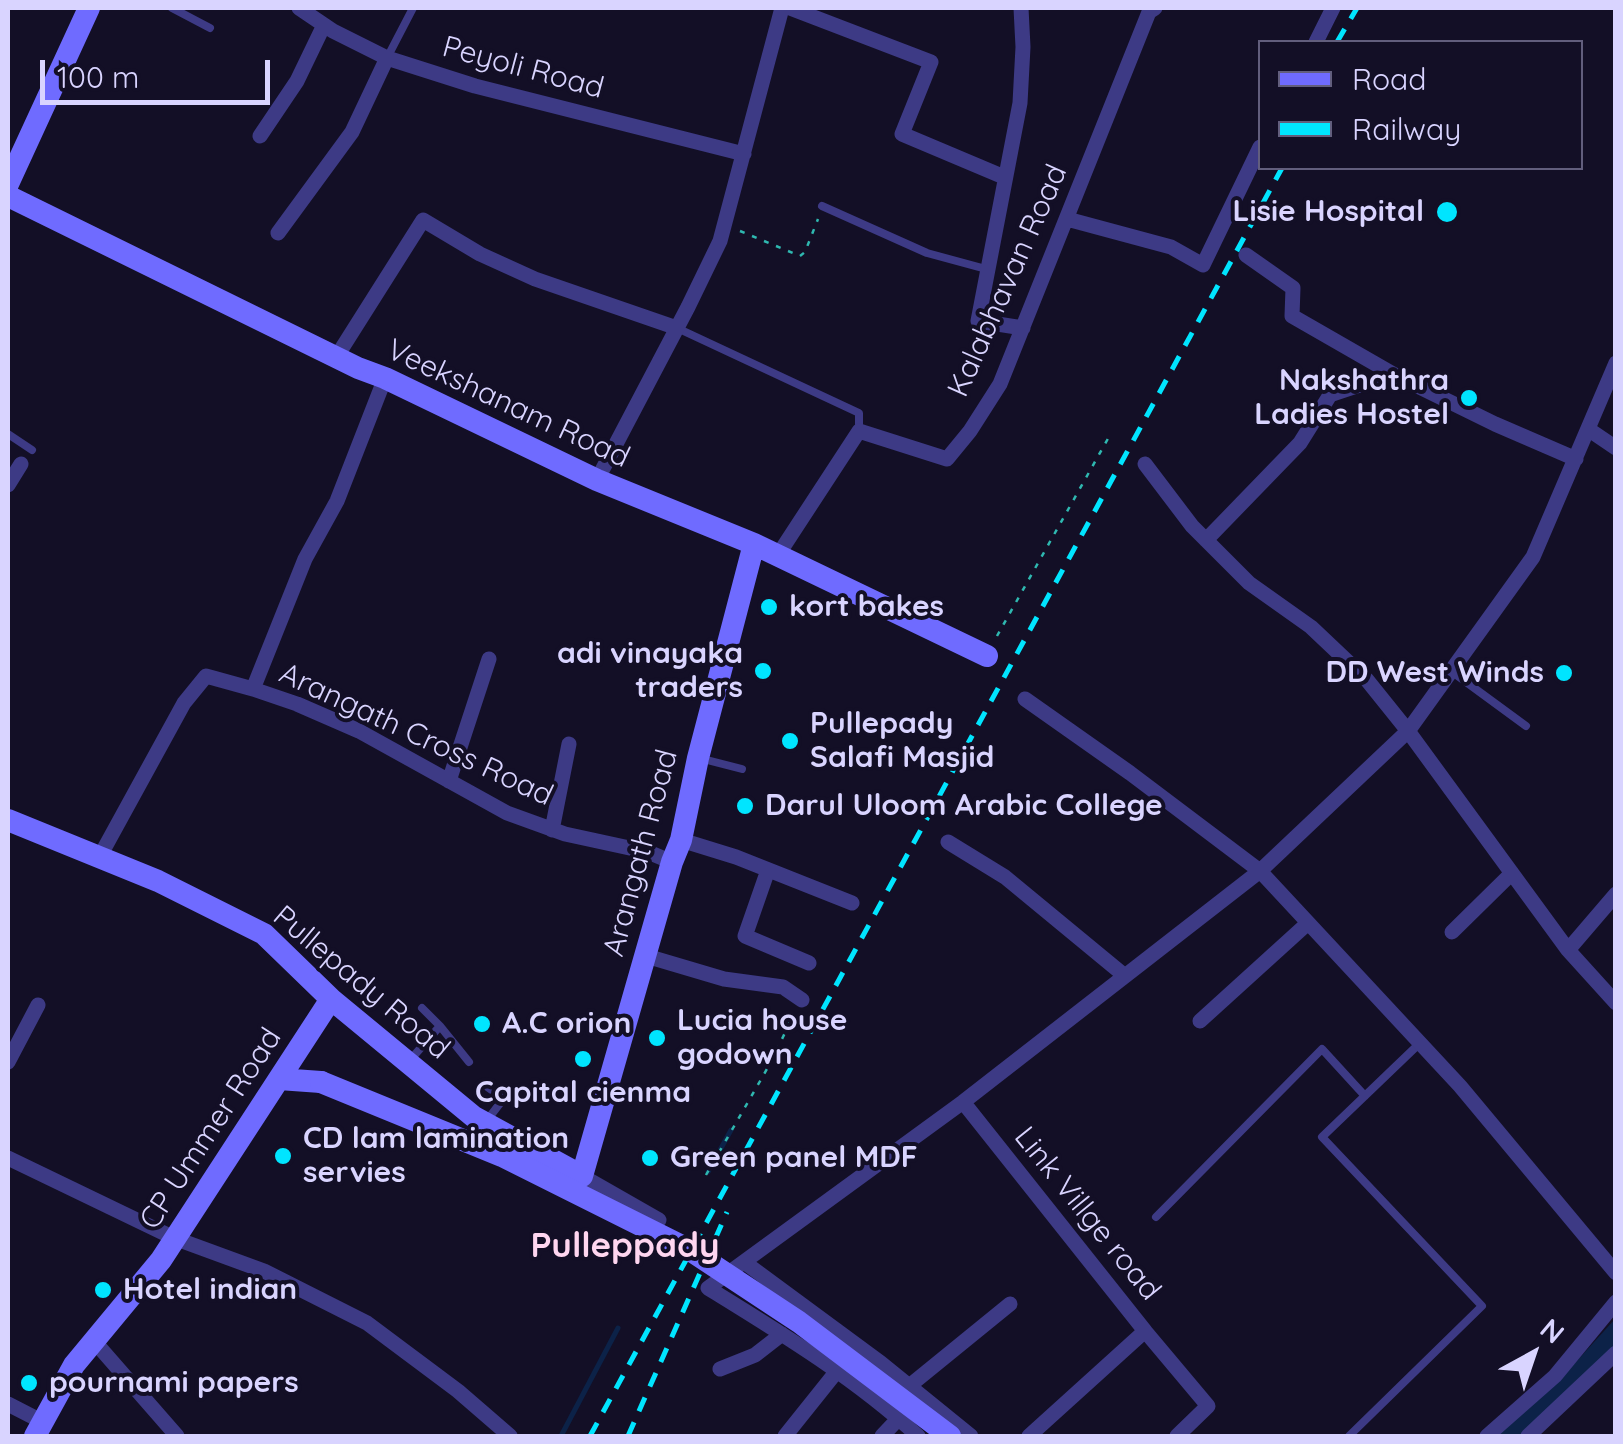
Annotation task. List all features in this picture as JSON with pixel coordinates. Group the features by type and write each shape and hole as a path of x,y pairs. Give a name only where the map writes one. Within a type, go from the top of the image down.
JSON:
{"street":[{"path":"8,184 89,8"},
{"name":"Peyoli Road","path":"299,8 387,58 476,86 744,154"},
{"path":"597,480 720,240 782,8"},
{"path":"790,8 931,62 902,134 1004,177"},
{"path":"1021,8 1024,47 1020,103 978,321 1024,328"},
{"name":"Kalabhavan Road","path":"859,431 947,459 970,431 1000,384 1149,12 1155,8"},
{"path":"1317,40 1333,8"},
{"path":"260,136 297,81 324,25"},
{"path":"278,233 352,132 387,58"},
{"path":"1066,219 1170,247 1202,266 1258,151"},
{"name":"Veekshanam Road","path":"8,196 162,274 597,480 754,544 987,656"},
{"path":"337,356 423,220 480,254 535,280 677,328"},
{"path":"1246,255 1293,288 1292,316 1393,374 1576,459"},
{"path":"918,1436 837,1371 708,1288 963,1102 1260,871 1408,730 1533,556 1616,363"},
{"path":"1206,540 1300,442 1330,395 1393,374"},
{"path":"253,689 305,558 337,500 385,378"},
{"path":"1588,429 1616,448"},
{"path":"778,556 859,431"},
{"path":"8,484 21,464"},
{"path":"1145,464 1192,526 1249,582 1311,627 1367,680 1408,730 1568,950 1616,1003"},
{"name":"Arangath Road","path":"582,1176 681,840 698,758 754,544"},
{"path":"449,781 489,659"},
{"name":"Arangath Cross Road","path":"100,858 184,702 206,676 298,704 359,732 507,814 672,862"},
{"path":"1024,699 1260,871 1460,1086 1616,1273"},
{"path":"552,830 569,744"},
{"name":"Pullepady Road","path":"8,820 158,881 264,934 331,999 474,1117 660,1220"},
{"path":"681,840 852,903"},
{"path":"948,842 1005,877 1126,976"},
{"path":"768,870 745,936 809,963"},
{"path":"1452,932 1512,874"},
{"path":"1568,950 1616,894"},
{"path":"1200,1021 1308,924"},
{"path":"646,950 653,958 714,976 782,986 802,1000"},
{"name":"CP Ummer Road","path":"39,1429 74,1365 161,1260 331,999"},
{"path":"8,1062 38,1005"},
{"path":"294,1058 321,1082 502,1156 690,1250 816,1334 950,1436"},
{"path":"279,1080 321,1082"},
{"name":"Link Villge road","path":"963,1102 1145,1331 1029,1436"},
{"path":"8,1158 174,1238 264,1271 367,1324 458,1391 510,1436"},
{"path":"744,1262 972,1436"},
{"path":"1486,1436 1555,1376 1616,1302"},
{"path":"908,1387 1010,1304"},
{"path":"1145,1331 1208,1406 1177,1436"},
{"path":"720,1369 755,1354 782,1334"},
{"path":"94,1341 178,1436"},
{"path":"1528,1436 1616,1353"},
{"path":"785,1436 837,1371"},
{"path":"8,1404 39,1429"},
{"path":"882,1436 899,1418"}],"lane":[{"path":"172,8 210,28"},
{"path":"387,58 413,8"},
{"path":"822,206 927,253 986,269"},
{"path":"677,328 859,413 859,431"},
{"path":"8,434 32,450"},
{"path":"1451,671 1526,726"},
{"path":"698,758 742,769"},
{"path":"422,1008 469,1062"},
{"path":"408,1062 440,1026"},
{"path":"1349,1436 1482,1306 1322,1137 1420,1044"},
{"path":"1156,1218 1322,1049 1365,1096"},
{"path":"486,1086 500,1096 501,1102 486,1123"}],"path":[{"path":"725,224 800,256 822,206"},
{"path":"987,656 1110,435"},
{"path":"706,1175 802,1000"}],"water":[{"path":"1615,1319 1615,1345 1522,1436 1497,1436 1564,1375"}],"waterway":[{"path":"708,1172 731,1130"},
{"path":"561,1436 618,1328"}],"railway":[{"path":"1338,40 1357,8"},
{"path":"590,1436 1281,170"},
{"path":"628,1436 727,1212"}],"place":[{"name":"Lisie Hospital","path":"1447,212"},
{"name":"Nakshathra Ladies Hostel","path":"1469,398"},
{"name":"kort bakes","path":"769,607"},
{"name":"adi vinayaka traders","path":"763,671"},
{"name":"DD West Winds","path":"1564,673"},
{"name":"Pullepady Salafi Masjid","path":"790,741"},
{"name":"Darul Uloom Arabic College","path":"745,806"},
{"name":"A.C orion","path":"482,1024"},
{"name":"Lucia house godown","path":"657,1038"},
{"name":"Capital cienma","path":"583,1059"},
{"name":"CD lam lamination servies","path":"283,1156"},
{"name":"Green panel MDF","path":"650,1158"},
{"name":"Hotel indian","path":"103,1290"},
{"name":"pournami papers","path":"29,1383"}],"district":[{"name":"Pulleppady","path":"625,1246"}]}
